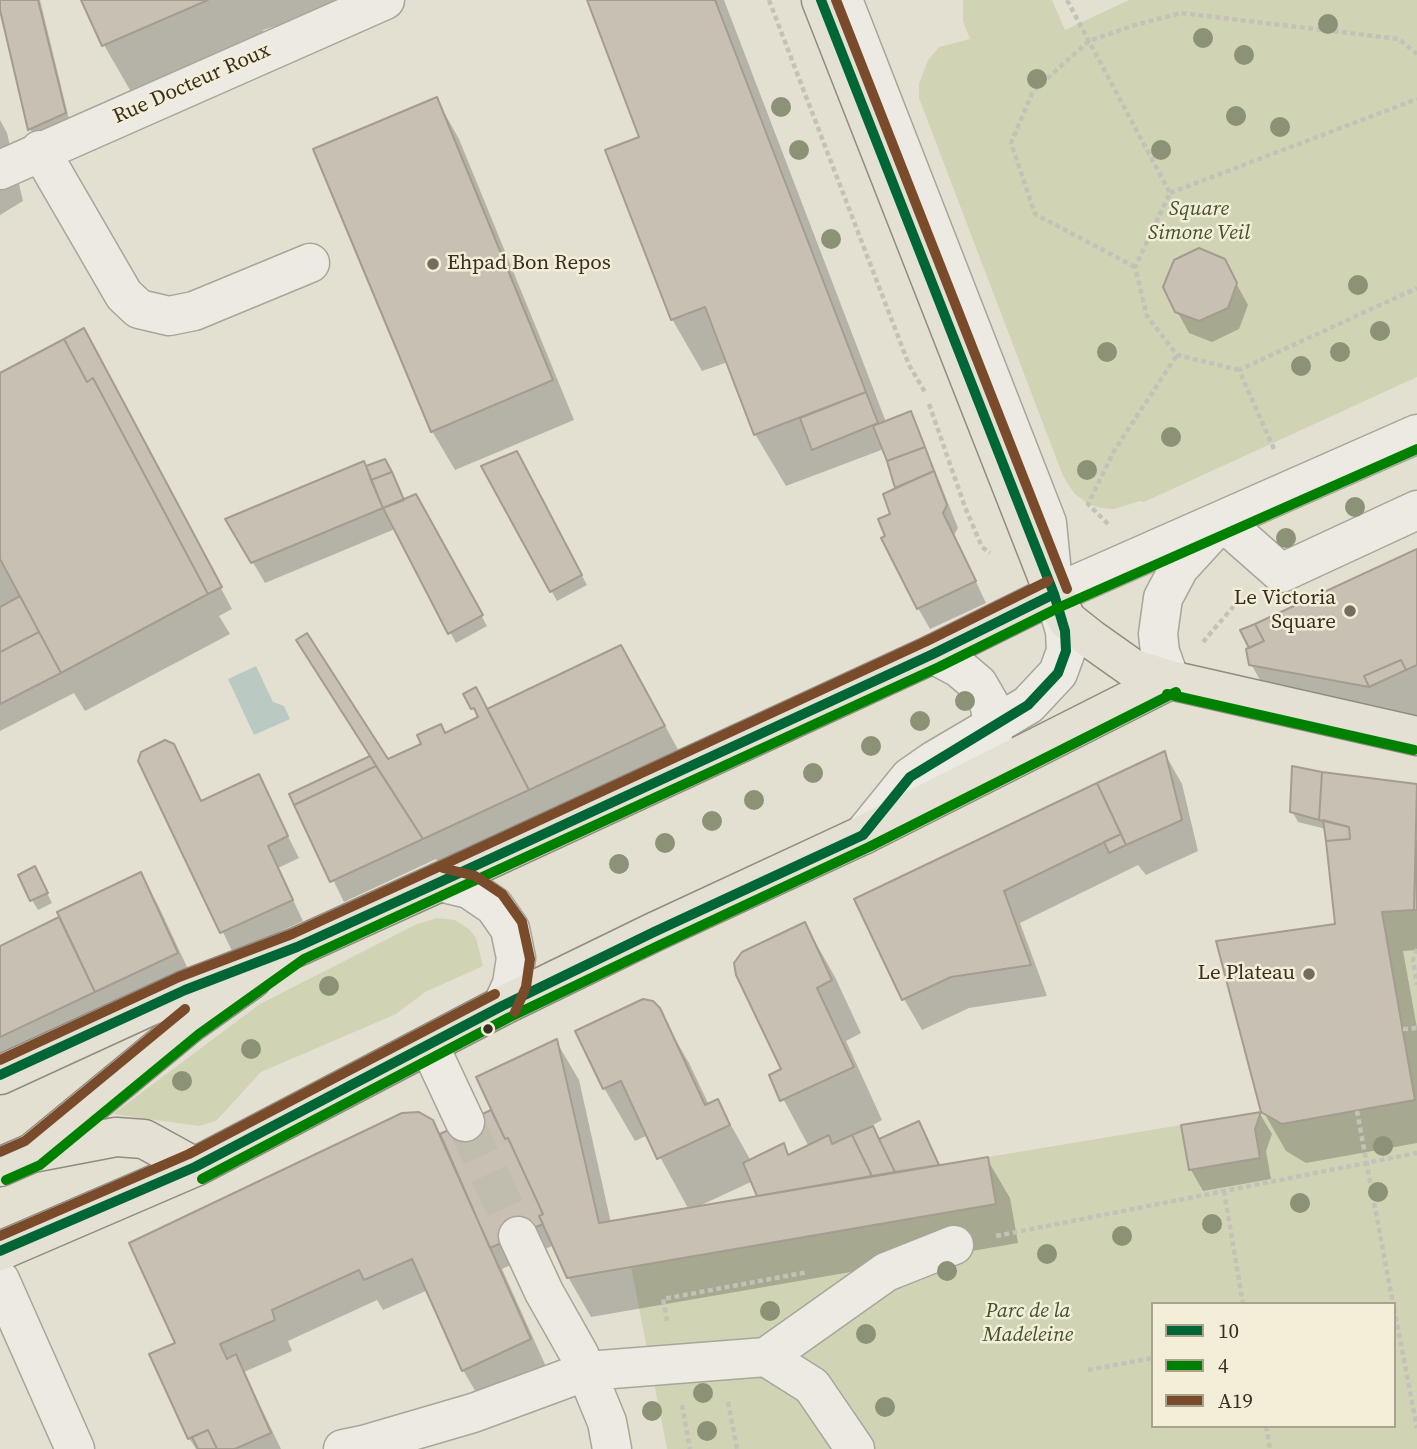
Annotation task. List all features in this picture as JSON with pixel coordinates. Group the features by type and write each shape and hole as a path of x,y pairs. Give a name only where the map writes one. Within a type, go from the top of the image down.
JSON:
{"main road":[{"path":"821,0 1054,594 1067,620 1132,668 1170,680 1417,736"},
{"path":"0,1075 185,990 297,947 440,882 933,654 1054,594"},
{"path":"0,1251 195,1167 502,1006 863,835 1170,680"},
{"path":"16,1160 190,1023 297,947"},
{"path":"16,1160 126,1137 144,1139 195,1167"}],"street":[{"name":"Rue Docteur Roux","path":"0,170 40,150 385,0"},
{"path":"843,0 1047,523 1054,594 1065,631 1066,651 1058,673 1028,705 910,777 863,835"},
{"path":"40,150 124,295 139,309 169,316 194,311 310,263"},
{"path":"1054,594 1417,434"},
{"path":"1222,521 1281,573 1417,510"},
{"path":"1170,680 1160,652 1158,634 1163,598 1179,568 1222,521"},
{"path":"933,654 959,668 978,684 989,703 994,727 992,742 973,778"},
{"path":"440,882 469,889 494,906 510,929 516,958 512,984 502,1006"},
{"path":"429,1045 465,1122"},
{"path":"518,1236 544,1292 587,1371 607,1422 611,1449"},
{"path":"344,1449 472,1413 587,1371 766,1357 886,1272 954,1245"},
{"path":"0,1280 75,1449"},
{"path":"766,1357 812,1386 855,1449"}],"path":[{"path":"1067,0 1170,193"},
{"path":"1135,267 1035,214 1012,143 1033,91 1089,41 1181,13 1399,39 1417,54"},
{"path":"1417,99 1170,193 1135,267 1147,316 1177,355 1239,370 1417,288"},
{"path":"1127,561 1110,525 1088,505 1114,451 1177,355"},
{"path":"1239,370 1292,488"},
{"path":"1170,680 1233,607 1281,573"},
{"path":"1417,949 1413,960 1417,985"},
{"path":"1403,1029 1417,1028"},
{"path":"1357,1111 1393,1302"},
{"path":"954,1245 1417,1153"},
{"path":"1224,1191 1243,1302"},
{"path":"663,1299 809,1272"},
{"path":"1396,1322 1417,1428"},
{"path":"1088,1370 1151,1358"},
{"path":"1266,1428 1270,1449"}],"green space":[{"name":"Square Simone Veil","path":"963,0 1052,0 1065,30 1129,0 1417,0 1417,377 1144,502 1114,509 1102,508 1088,504 1074,493 1063,476 919,98 919,84 928,60 939,47 970,39 963,21"},
{"name":"Parc de la Madeleine","path":"1417,910 1417,1449 667,1449 631,1267 996,1204 988,1157 1181,1125 1189,1170 1260,1158 1255,1129 1261,1112 1282,1124 1415,1100 1382,912"},
{"path":"437,918 455,920 469,929 476,938 483,966 425,992 396,1014 261,1072 216,1121 199,1126 113,1114 260,1004 417,924"}],"shaded area":[{"path":"256,666 273,702 284,706 290,719 254,735 228,679"}],"building":[{"path":"0,0 38,0 66,113 28,130 0,10"},
{"path":"81,0 208,0 102,46"},
{"path":"587,0 715,0 866,392 754,435 705,307 671,320 605,150 639,137"},
{"name":"Ehpad Bon Repos","path":"437,97 553,380 431,432 313,149"},
{"path":"1199,248 1225,259 1237,283 1228,308 1199,321 1175,312 1163,287 1174,260"},
{"path":"84,328 222,587 208,594 93,378 87,382 64,339"},
{"path":"64,339 87,382 93,378 208,594 61,673 0,559 0,373"},
{"path":"866,392 878,423 812,450 800,418"},
{"path":"911,411 925,447 887,461 873,426"},
{"path":"925,447 934,471 895,488 887,461"},
{"path":"517,451 582,575 550,592 481,466"},
{"path":"385,459 392,472 371,480 366,466"},
{"path":"364,461 383,508 251,563 225,519"},
{"path":"934,471 947,505 943,513 976,581 917,609 881,538 885,536 878,519 890,514 883,494"},
{"path":"392,472 404,500 383,508 371,480"},
{"path":"416,494 483,615 448,634 383,508"},
{"name":"Le Victoria Square","path":"1417,549 1417,665 1406,670 1401,660 1364,676 1369,687 1249,665 1246,649 1264,641 1255,624"},
{"path":"20,596 39,632 0,652 0,607"},
{"path":"1255,624 1264,641 1249,648 1240,630"},
{"path":"39,632 61,673 0,704 0,652"},
{"path":"307,633 388,759 421,744 417,735 441,724 445,733 478,717 463,694 476,687 529,790 423,839 296,640"},
{"path":"621,645 665,726 529,790 487,709"},
{"path":"1401,660 1406,670 1369,687 1364,676"},
{"path":"165,740 174,744 201,801 259,774 288,836 268,846 293,900 220,933 138,761 141,752"},
{"path":"1165,751 1182,820 1126,845 1097,783"},
{"path":"370,756 376,766 294,805 289,794"},
{"path":"376,766 423,839 330,882 294,805"},
{"path":"1292,766 1322,772 1319,820 1290,812"},
{"name":"Le Plateau","path":"1322,772 1417,784 1414,910 1382,912 1415,1100 1282,1124 1261,1112 1216,941 1335,924 1326,841 1350,839 1349,827 1319,820"},
{"path":"1097,783 1121,834 1004,891 1031,965 951,977 902,1000 854,899"},
{"path":"1323,820 1349,827 1350,839 1326,841"},
{"path":"1121,834 1126,845 1109,853 1104,842"},
{"path":"1417,841 1417,910 1414,910 1416,851"},
{"path":"35,866 48,893 30,901 18,875"},
{"path":"141,872 178,953 95,992 57,912"},
{"path":"59,917 95,992 0,1037 0,946"},
{"path":"805,922 832,980 817,988 854,1067 780,1101 769,1075 781,1069 736,975 734,963 742,952"},
{"path":"643,999 653,1001 660,1008 705,1105 718,1099 730,1125 657,1159 621,1081 603,1089 575,1031"},
{"path":"557,1039 599,1223 988,1157 996,1204 567,1278 539,1216 543,1214 476,1077"},
{"path":"491,1110 505,1139 508,1138 543,1214 539,1216 543,1224 490,1248 440,1134"},
{"path":"419,1112 433,1120 531,1339 462,1371 412,1259 364,1280 359,1270 272,1310 275,1320 220,1344 227,1359 236,1354 271,1433 235,1449 217,1449 208,1430 188,1439 149,1354 175,1343 129,1243 402,1113"},
{"path":"1261,1112 1255,1129 1260,1158 1189,1170 1181,1125"},
{"path":"919,1121 939,1165 895,1172 879,1139"},
{"path":"873,1126 895,1172 872,1176 852,1135"},
{"path":"829,1135 832,1144 852,1135 872,1176 757,1196 743,1163 784,1143 788,1155"},
{"path":"208,1430 217,1449 198,1449 192,1437"}],"tunnel":[{"path":"465,1122 518,1236"}],"transit line":[{"name":"10","path":"0,1251 195,1167 502,1006 863,835 910,777 1028,705 1058,673 1066,651 1065,631 1054,594 821,0"},
{"name":"A19","path":"836,0 1067,589"},
{"name":"4","path":"6,1180 40,1165 199,1034 304,959 939,667 1060,607 1417,449"},
{"name":"A19","path":"0,1060 179,977 292,934 927,641 1048,581"},
{"name":"10","path":"0,1075 185,990 297,947 440,882 933,654 1054,594"},
{"name":"4","path":"202,1179 508,1018 869,847 1176,692"},
{"name":"4","path":"1167,694 1414,750"},
{"name":"A19","path":"443,868 475,876 502,894 522,922 530,959 526,987 515,1012"},
{"name":"A19","path":"0,1236 189,1154 495,994"},
{"name":"A19","path":"0,1152 25,1141 185,1009"}],"place":[{"name":"Ehpad Bon Repos","path":"433,264"},
{"name":"Le Victoria Square","path":"1350,611"},
{"name":"Le Plateau","path":"1309,974"}]}
